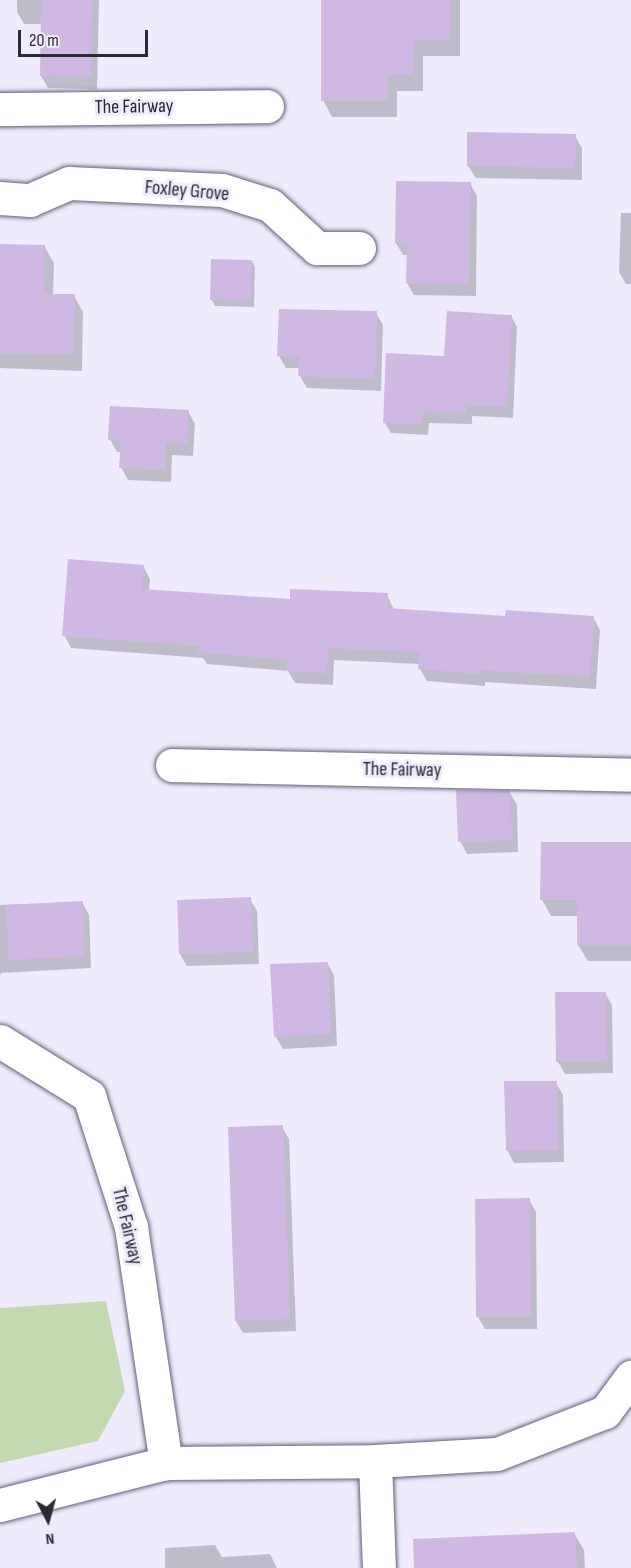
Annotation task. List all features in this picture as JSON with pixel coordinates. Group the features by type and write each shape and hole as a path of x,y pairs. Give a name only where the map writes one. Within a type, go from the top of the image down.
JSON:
{"street":[{"name":"The Fairway","path":"0,109 267,106"},
{"name":"Foxley Grove","path":"0,198 30,200 69,183 222,190 270,205 316,248 359,248"},
{"name":"The Fairway","path":"172,765 631,775"},
{"name":"The Fairway","path":"0,1041 89,1096 131,1227 166,1463"},
{"path":"0,1505 166,1463 375,1461 497,1454 605,1412 631,1377"},
{"path":"375,1461 379,1568"}],"green space":[{"path":"106,1301 125,1391 98,1441 0,1463 0,1308"}],"building":[{"path":"41,0 92,0 91,77 40,76"},
{"path":"321,0 451,0 451,40 414,40 414,75 388,75 388,101 321,101"},
{"path":"467,132 576,134 575,168 467,166"},
{"path":"396,181 471,182 469,284 406,283 407,244 395,243"},
{"path":"0,244 45,245 44,294 75,294 73,355 0,353"},
{"path":"211,259 252,260 251,301 210,300"},
{"path":"279,309 377,311 375,379 298,376 299,357 277,356"},
{"path":"447,311 512,315 507,407 466,405 466,413 423,412 422,424 383,423 386,353 444,356"},
{"path":"110,406 189,410 187,444 166,443 165,470 119,468 121,441 108,440"},
{"path":"68,559 144,565 142,589 290,599 290,589 388,593 387,608 505,616 506,610 594,616 590,677 479,670 479,674 418,669 419,652 328,648 327,673 287,671 287,660 198,652 199,646 62,636"},
{"path":"456,790 510,791 512,840 458,842"},
{"path":"541,842 631,842 631,945 577,945 577,900 540,900"},
{"path":"251,897 253,952 179,954 177,900"},
{"path":"83,901 85,956 9,960 6,905"},
{"path":"328,962 331,1034 274,1037 270,964"},
{"path":"555,992 606,992 607,1061 556,1062"},
{"path":"504,1081 557,1081 558,1150 506,1151"},
{"path":"283,1125 290,1319 235,1321 228,1127"},
{"path":"530,1198 531,1317 476,1317 475,1199"},
{"path":"575,1532 577,1568 414,1568 413,1539"}]}
